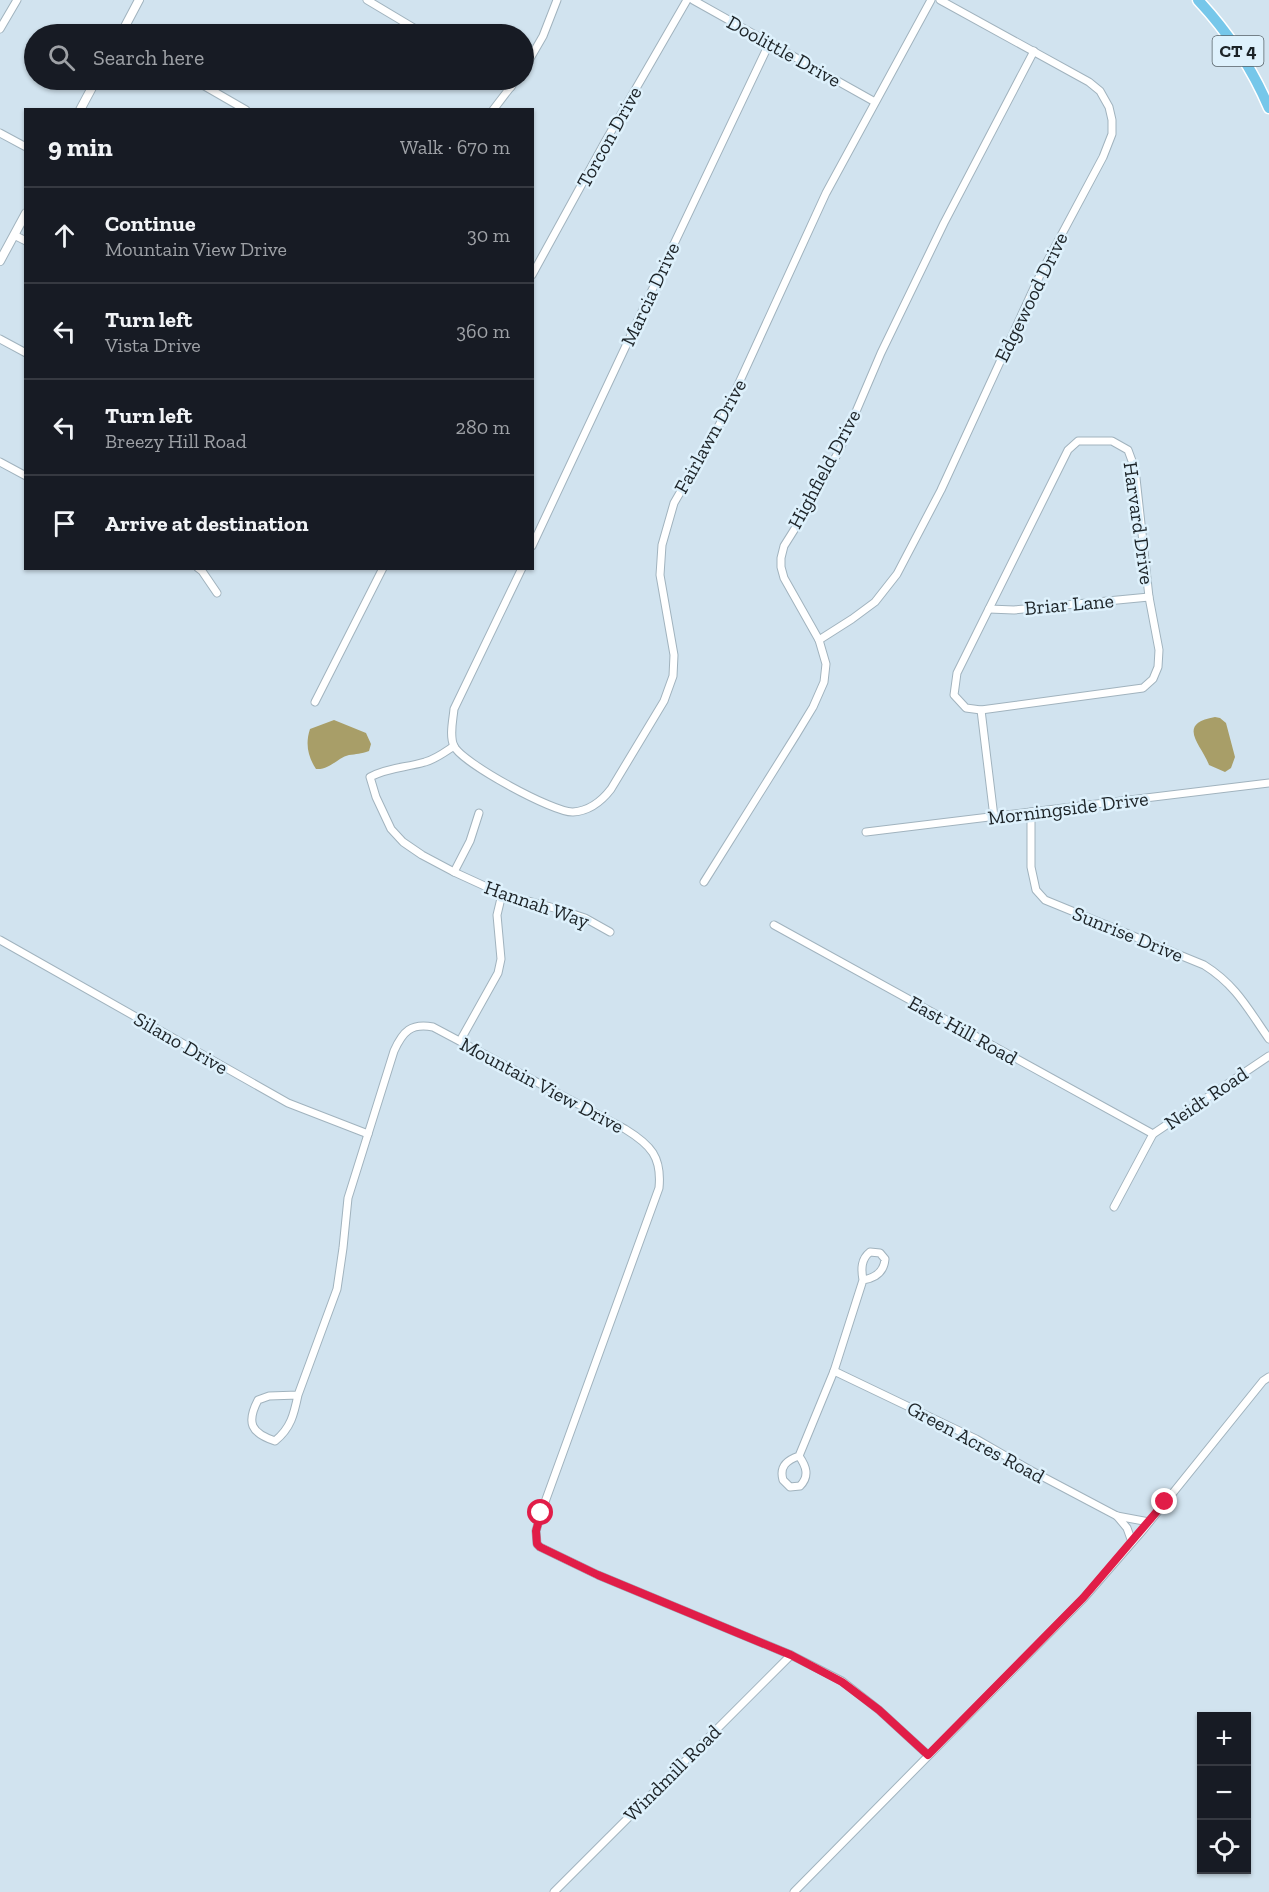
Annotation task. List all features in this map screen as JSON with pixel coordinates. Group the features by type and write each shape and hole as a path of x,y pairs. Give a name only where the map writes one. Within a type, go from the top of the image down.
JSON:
{"main road":[{"name":"CT 4","path":"1198,0 1213,16 1244,59 1269,108"}],"street":[{"path":"0,29 17,0"},
{"path":"126,24 139,0"},
{"path":"367,0 407,24"},
{"path":"534,52 543,36 557,0"},
{"name":"Torcon Drive","path":"534,271 687,0"},
{"name":"Doolittle Drive","path":"693,0 875,102"},
{"name":"Fairlawn Drive","path":"454,746 466,759 486,773 564,812 574,812 594,806 610,789 664,701 673,676 674,655 660,575 662,545 674,503 722,420 826,193 931,0"},
{"name":"Edgewood Drive","path":"819,640 875,602 902,565 941,490 1040,275 1103,157 1112,134 1112,120 1108,108 1100,92 1089,82 940,0"},
{"name":"Marcia Drive","path":"534,542 770,44"},
{"name":"Highfield Drive","path":"704,882 796,735 819,695 826,673 824,652 819,640 784,578 781,567 784,546 811,503 840,449 882,353 944,224 1034,51"},
{"path":"81,108 91,90"},
{"path":"211,90 243,108"},
{"path":"495,108 509,90"},
{"path":"0,133 24,146"},
{"path":"0,261 24,217"},
{"path":"14,235 24,240"},
{"path":"0,339 24,352"},
{"name":"Harvard Drive","path":"1078,441 1112,441 1128,450 1135,469 1149,597 1159,650 1158,666 1153,679 1143,688 981,710 966,708 954,695 957,673 1068,450 1078,441"},
{"path":"0,462 24,475"},
{"path":"201,570 217,593"},
{"path":"315,702 382,570"},
{"path":"454,746 452,729 454,709 521,570"},
{"name":"Briar Lane","path":"989,609 1014,609 1149,597"},
{"path":"981,710 994,817"},
{"name":"Hannah Way","path":"454,746 440,756 425,762 383,770 370,777 390,829 403,842 422,855 454,872 502,894 585,918 610,932"},
{"name":"Morningside Drive","path":"866,832 1269,783"},
{"name":"Sunrise Drive","path":"1031,812 1031,867 1036,890 1045,900 1204,965 1234,988 1269,1039"},
{"path":"454,872 470,841 479,813"},
{"path":"460,1041 498,973 501,959 497,915 502,894"},
{"name":"East Hill Road","path":"774,925 1153,1134"},
{"name":"Silano Drive","path":"0,940 288,1103 368,1134"},
{"name":"Mountain View Drive","path":"298,1395 269,1396 258,1400 252,1412 252,1426 261,1436 275,1440 286,1432 337,1289 348,1198 394,1051 405,1032 413,1027 422,1025 433,1027 638,1137 657,1158 661,1171 659,1188 536,1531 537,1544 598,1575 791,1655"},
{"name":"Neidt Road","path":"1114,1207 1153,1134 1269,1056"},
{"path":"799,1456 806,1468 806,1478 800,1486 790,1487 783,1480 782,1468 787,1461 799,1456 834,1371 863,1280"},
{"name":"Green Acres Road","path":"834,1371 976,1439 1117,1516 1149,1522"},
{"path":"794,1892 1083,1598 1269,1377"},
{"path":"1117,1516 1125,1526 1132,1542"},
{"path":"791,1655 842,1682 879,1710 928,1755"},
{"name":"Windmill Road","path":"554,1892 791,1655"}],"shaded area":[{"path":"1215,717 1226,723 1235,757 1231,768 1225,772 1209,765 1194,736 1196,725 1203,720"},
{"path":"334,720 366,733 371,744 369,751 349,755 325,768 316,769 308,750 310,729"}],"route":[{"path":"541,1513 536,1531 537,1544 540,1547 598,1575 791,1655 842,1682 879,1710 928,1755 1083,1598 1165,1502"}]}
